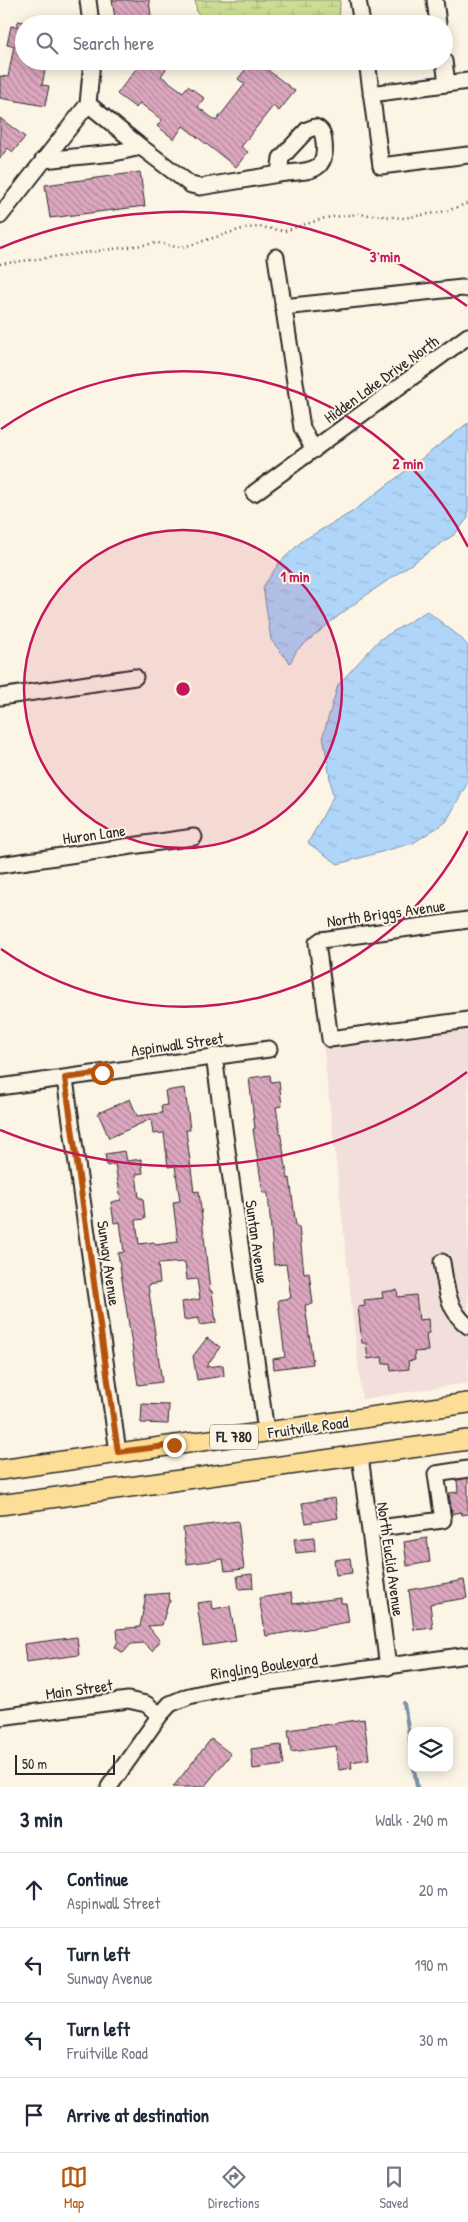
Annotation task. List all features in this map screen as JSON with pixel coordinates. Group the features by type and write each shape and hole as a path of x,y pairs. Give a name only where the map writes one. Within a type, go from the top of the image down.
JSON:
{"main road":[{"name":"Fruitville Road","path":"0,1470 468,1404"},
{"name":"FL 780","path":"0,1505 468,1440"}],"street":[{"path":"88,0 90,15"},
{"path":"358,0 360,15"},
{"path":"435,0 437,15"},
{"path":"0,216 88,104 91,70"},
{"path":"368,70 381,166 468,154"},
{"path":"445,70 447,84"},
{"path":"371,94 468,81"},
{"path":"88,104 191,185 200,187 279,174"},
{"path":"44,160 114,153 141,147"},
{"path":"276,257 302,428 314,450"},
{"path":"283,307 462,288 468,289"},
{"name":"Hidden Lake Drive North","path":"254,493 468,336"},
{"path":"0,697 135,677"},
{"name":"Huron Lane","path":"0,865 194,837"},
{"name":"North Briggs Avenue","path":"468,920 317,942 330,1039 468,1020"},
{"name":"Aspinwall Street","path":"0,1087 269,1048"},
{"name":"Suntan Avenue","path":"214,1056 266,1432"},
{"name":"Sunway Avenue","path":"65,1078 118,1452"},
{"path":"442,1262 451,1306 458,1318 468,1326"},
{"name":"North Euclid Avenue","path":"360,1456 388,1666"},
{"path":"370,1529 443,1520 436,1474 468,1469"},
{"name":"Ringling Boulevard","path":"109,1787 160,1715 170,1704 197,1694 468,1655"},
{"name":"Main Street","path":"0,1717 128,1700 146,1704 160,1715"}],"path":[{"path":"0,264 158,243 177,247 187,246 245,228 260,227 285,230 325,218 358,214 404,218 447,211 468,204"}],"shaded area":[{"path":"468,1028 468,1383 362,1399 322,1034 325,1048"}],"green space":[{"path":"195,0 340,0 339,15 200,15 197,12"}],"water":[{"path":"468,423 468,518 455,534 332,621 297,650 290,663 271,640 263,587 279,563 302,541 352,512"},
{"path":"427,611 460,637 468,646 468,782 446,822 413,843 338,864 308,843 333,797 323,735 338,685 379,640"}],"building":[{"path":"112,0 149,0 151,15 114,15"},
{"path":"11,26 15,27 15,70 45,70 42,85 49,86 45,106 0,98 0,76 8,77 14,46 7,45"},
{"path":"135,70 165,70 161,76 183,92 188,86 204,98 198,107 216,121 245,84 238,79 245,70 268,70 295,91 279,111 273,106 241,147 248,152 236,167 183,126 174,139 157,126 162,120 140,103 136,108 117,94"},
{"path":"0,118 25,137 13,152 8,148 0,158"},
{"path":"140,172 145,206 50,218 45,185"},
{"path":"270,1075 271,1082 279,1081 282,1106 276,1107 288,1179 290,1178 296,1227 299,1227 304,1273 309,1272 313,1304 305,1305 313,1364 274,1369 273,1359 285,1357 278,1300 291,1298 286,1264 274,1265 268,1193 263,1193 253,1129 255,1129 249,1078"},
{"path":"185,1088 190,1130 186,1130 194,1192 199,1191 210,1291 212,1291 216,1323 199,1325 199,1318 184,1320 182,1302 200,1299 197,1279 187,1280 185,1262 158,1264 160,1283 148,1285 162,1382 138,1385 118,1253 124,1252 120,1222 114,1223 111,1202 121,1200 115,1164 107,1166 105,1154 125,1151 127,1161 141,1159 143,1173 136,1174 139,1198 143,1198 145,1219 136,1220 139,1244 154,1242 155,1245 178,1242 173,1202 180,1201 175,1166 168,1167 164,1133 153,1134 151,1119 109,1138 98,1113 130,1099 137,1116 162,1113 161,1106 167,1105 165,1091"},
{"path":"397,1290 398,1297 416,1295 419,1320 428,1319 429,1333 426,1334 428,1351 414,1352 415,1360 408,1361 409,1369 391,1371 390,1363 383,1364 382,1357 368,1359 366,1343 362,1343 358,1307 365,1306 364,1300 383,1298 382,1292"},
{"path":"207,1338 220,1347 206,1367 223,1365 224,1376 197,1380 193,1356"},
{"path":"142,1404 169,1405 168,1424 141,1423"},
{"path":"468,1478 468,1514 462,1515 461,1512 452,1514 449,1493 458,1492 457,1480"},
{"path":"335,1498 338,1518 306,1523 302,1503"},
{"path":"238,1521 244,1569 225,1571 223,1559 187,1564 183,1528"},
{"path":"314,1537 315,1551 296,1553 294,1539"},
{"path":"427,1538 430,1562 407,1566 404,1542"},
{"path":"350,1558 352,1573 336,1575 334,1560"},
{"path":"252,1574 253,1588 239,1589 237,1576"},
{"path":"464,1580 467,1598 430,1604 433,1628 414,1630 409,1590"},
{"path":"169,1593 170,1602 168,1603 162,1625 148,1626 160,1641 152,1651 144,1643 131,1644 123,1653 115,1647 118,1641 117,1629 140,1627 146,1595"},
{"path":"291,1593 293,1604 341,1598 341,1603 346,1603 349,1622 266,1636 259,1598"},
{"path":"212,1601 213,1609 230,1606 236,1641 203,1646 197,1603"},
{"path":"77,1637 79,1655 26,1662 24,1644"},
{"path":"364,1719 369,1759 351,1762 352,1768 339,1770 336,1746 291,1752 288,1730"},
{"path":"211,1739 231,1754 204,1787 173,1787"},
{"path":"281,1745 284,1765 253,1769 251,1749"}],"waterway":[{"path":"404,1703 408,1728"},
{"path":"415,1772 417,1787"}],"route":[{"path":"102,1073 65,1078 118,1452 174,1445"}]}
